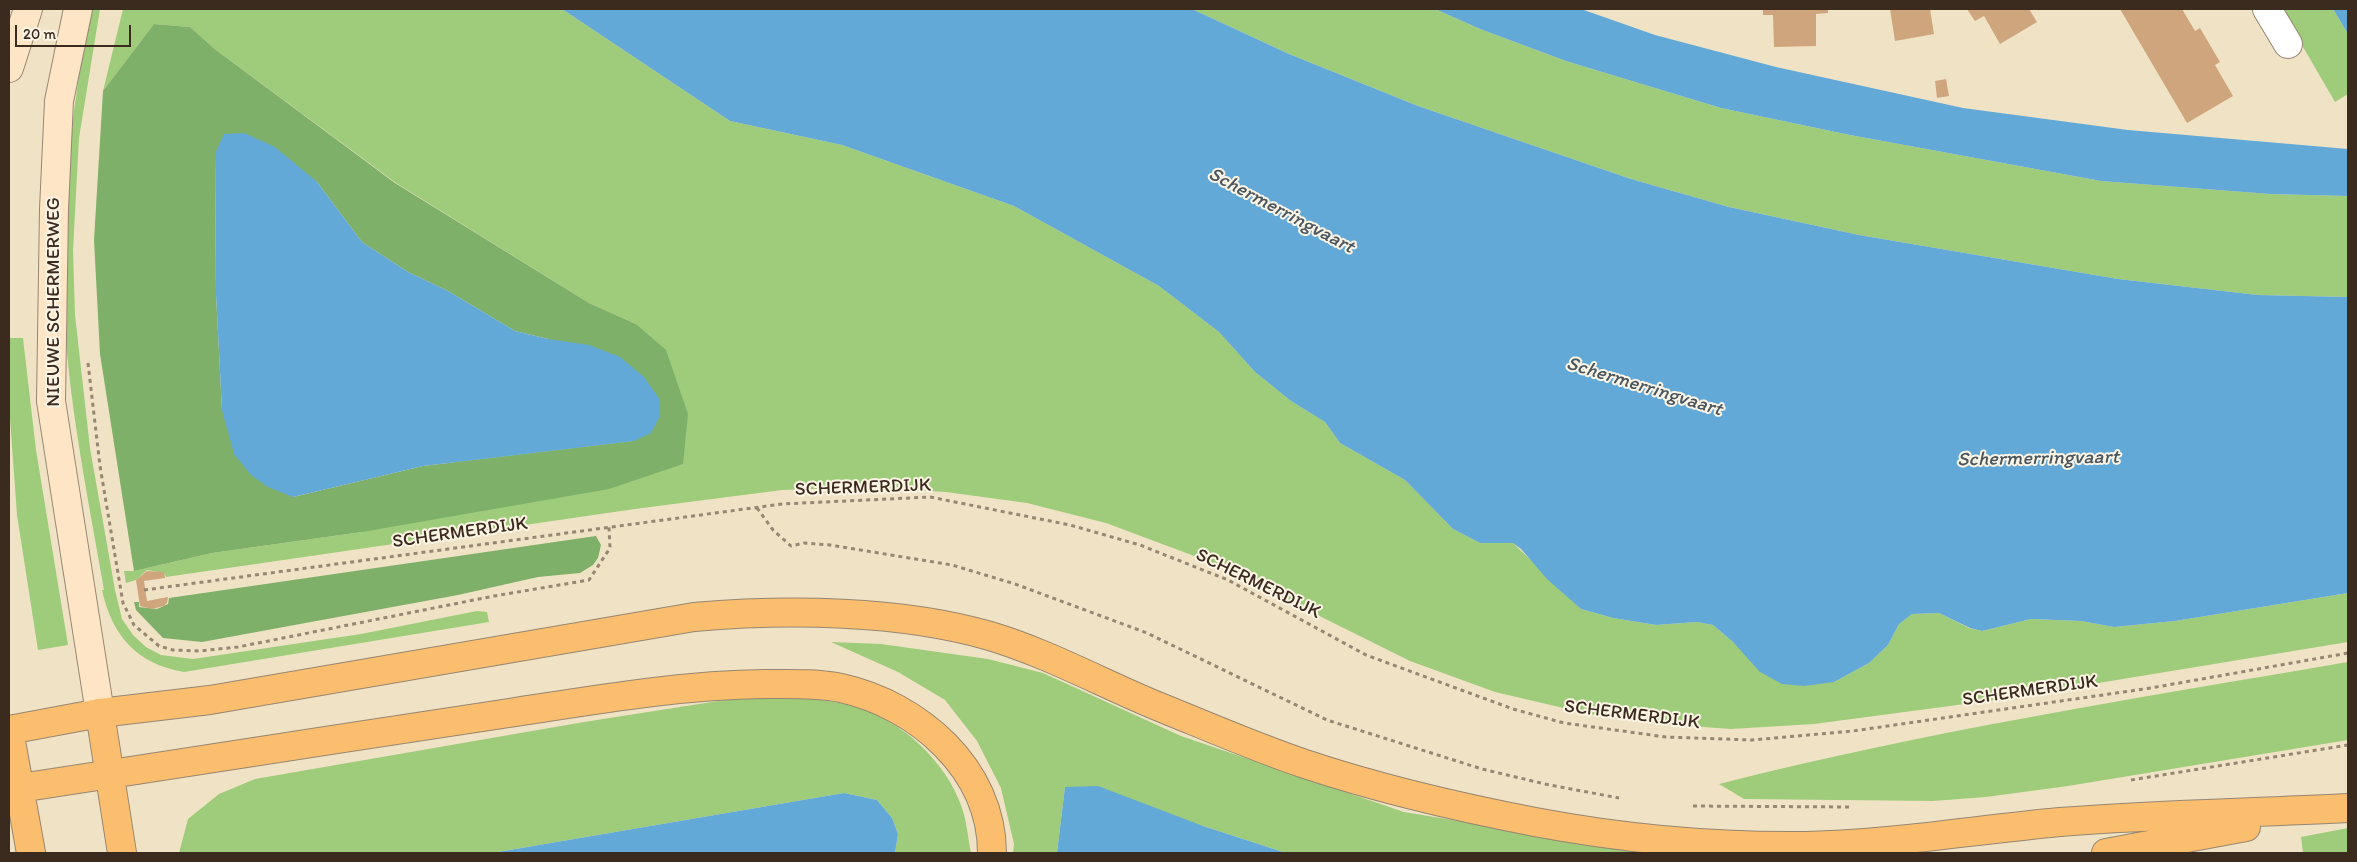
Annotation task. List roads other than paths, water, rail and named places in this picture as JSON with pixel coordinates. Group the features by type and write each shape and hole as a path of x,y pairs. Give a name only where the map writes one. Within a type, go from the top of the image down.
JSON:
{"main road":[{"path":"9,68 28,9"},
{"name":"NIEUWE SCHERMERWEG","path":"78,9 59,101 54,209 51,401 122,853"},
{"path":"31,853 14,789 9,729 100,713 210,700 694,616 763,612 834,614 892,619 988,636 1039,654 1159,706 1301,762 1382,788 1538,822 1634,838 1715,845 1809,846 1913,839 2061,822 2348,808"},
{"path":"14,789 592,700 719,685 791,684 840,687 882,701 920,721 950,749 976,786 992,836 992,853"},
{"path":"2106,853 2348,808"}],"street":[{"path":"2267,9 2288,44"}],"water":[{"name":"Schermerringvaart","path":"562,9 1192,9 1289,54 1418,106 1631,179 1729,207 1859,235 2118,279 2258,295 2348,297 2348,593 2175,621 2114,627 2081,621 2031,619 1982,631 1970,628 1939,613 1912,614 1899,624 1888,645 1869,663 1834,682 1804,686 1782,684 1760,672 1733,642 1713,625 1697,622 1656,625 1613,618 1581,609 1547,579 1521,549 1513,543 1480,543 1453,529 1405,480 1340,443 1325,422 1291,401 1255,372 1219,332 1159,286 1014,206 842,145 730,121"},
{"path":"1435,9 1581,9 1655,35 1776,67 1963,108 2128,130 2348,149 2348,196 2270,194 2101,181 1850,135 1721,108 1566,61 1480,29"},
{"path":"2333,9 2348,9 2348,34"},
{"path":"244,133 275,147 317,182 362,242 408,272 448,291 515,331 548,339 589,345 620,357 644,377 660,400 659,418 651,433 634,441 423,466 293,497 268,487 251,475 234,454 222,410 216,294 215,154 224,134"},
{"path":"1098,786 1203,826 1286,853 1057,853 1065,787"},
{"path":"844,793 877,800 892,818 898,834 895,853 492,853"}]}
